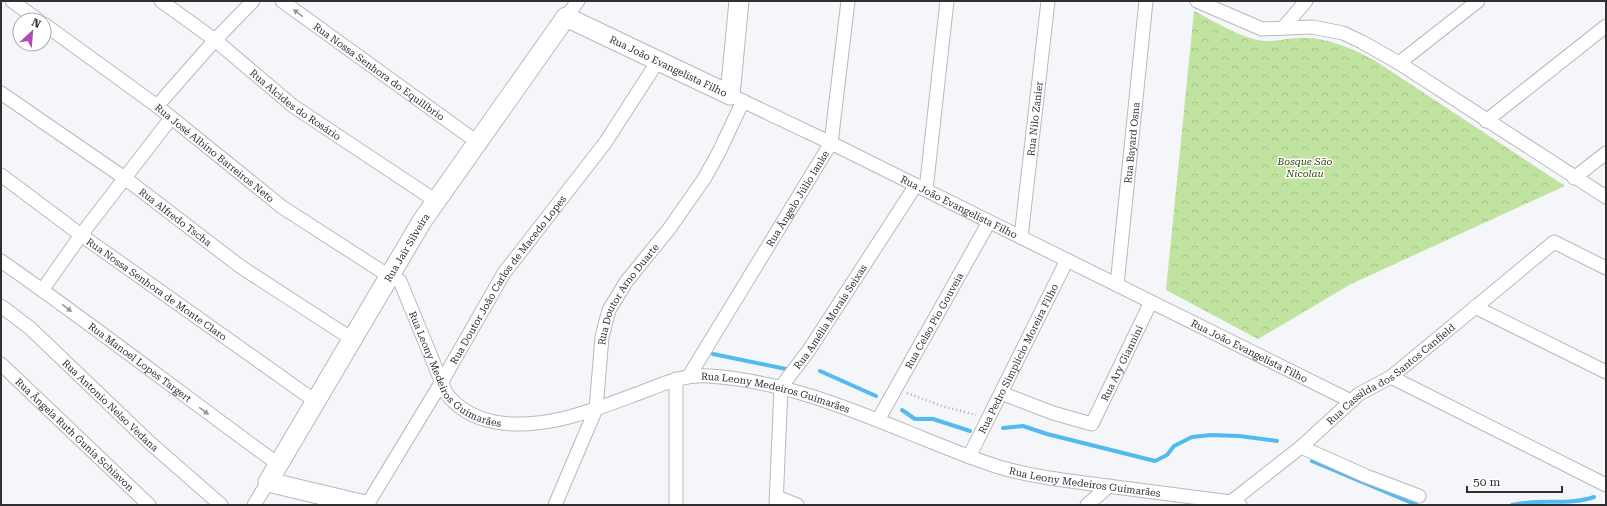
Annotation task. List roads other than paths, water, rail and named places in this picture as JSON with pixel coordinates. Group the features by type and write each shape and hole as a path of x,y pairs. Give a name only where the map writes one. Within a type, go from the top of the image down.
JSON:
{"street":[{"path":"12,1 27,12"},
{"name":"Rua Alcides do Rosário","path":"161,1 215,40 293,106 436,201"},
{"path":"157,106 215,40 253,1"},
{"name":"Rua Nossa Senhora do Equilíbrio","path":"282,1 477,142"},
{"name":"Rua Jair Silveira","path":"254,505 389,276 436,201 578,1"},
{"path":"736,98 739,1"},
{"name":"Rua Ângelo Júlio Ianke","path":"682,377 831,143 848,1"},
{"name":"Rua Amélia Morais Seixas","path":"781,387 809,350 921,188 947,1"},
{"name":"Rua Nilo Zanier","path":"1021,237 1048,1"},
{"name":"Rua Bayard Osna","path":"1117,285 1146,1"},
{"path":"1197,1 1262,30 1312,28 1343,33 1362,42 1398,63 1574,178 1606,197"},
{"path":"1283,28 1306,1"},
{"path":"1398,63 1478,1"},
{"name":"Rua João Evangelista Filho","path":"566,17 831,143 1351,401"},
{"path":"1486,121 1606,26"},
{"name":"Rua José Albino Barreiros Neto","path":"52,30 157,106 282,207 389,276"},
{"name":"Rua Doutor João Carlos de Macedo Lopes","path":"366,505 441,383 504,273 601,148 658,61"},
{"name":"Rua Alfredo Tscha","path":"1,94 126,179 241,266 352,339"},
{"name":"Rua Doutor Arno Duarte","path":"555,505 596,409 602,337 609,310 626,282 669,229 704,179 719,152 736,98"},
{"path":"43,289 81,235 126,179 171,118"},
{"path":"1574,178 1606,153"},
{"name":"Rua Nossa Senhora de Monte Claro","path":"1,175 81,235 315,401"},
{"name":"Rua Celso Pio Gouveia","path":"878,420 990,222"},
{"name":"Rua Cassilda dos Santos Canfield","path":"1233,504 1301,447 1351,401 1367,389 1391,377 1554,242 1606,268"},
{"name":"Rua Manoel Lopes Targert","path":"1,260 43,289 200,408 278,464"},
{"name":"Rua Pedro Simplício Moreira Filho","path":"969,457 1067,260"},
{"name":"Rua Leony Medeiros Guimarães","path":"389,276 397,278 403,285 441,383 453,401 467,412 489,421 514,424 546,421 596,409 682,377 729,378 781,387 828,400 969,457 1016,472 1233,504"},
{"name":"Rua Ary Giannini","path":"1001,393 1053,413 1092,424 1151,302"},
{"name":"Rua Antonio Nelso Vedana","path":"1,306 30,328 150,442 221,505"},
{"path":"1475,307 1606,372"},
{"name":"Rua Ângela Ruth Gunia Schiavon","path":"1,364 149,505"},
{"path":"676,505 682,377"},
{"path":"1391,377 1606,485"},
{"path":"781,387 777,501 798,505"},
{"path":"1301,447 1366,476 1419,496"},
{"path":"268,482 366,505"},
{"path":"1087,505 1109,486"}],"waterway":[{"path":"713,354 786,369"},
{"path":"820,371 876,396"},
{"path":"902,410 915,419 933,419 970,431"},
{"path":"1003,428 1023,426 1047,434 1155,461 1167,455 1174,446 1192,437 1211,435 1239,436 1277,441"},
{"path":"1312,461 1417,505"},
{"path":"1512,505 1533,502 1564,502 1584,500 1594,497"}],"park label":[{"name":"Bosque São Nicolau","path":"1305,166"}]}
